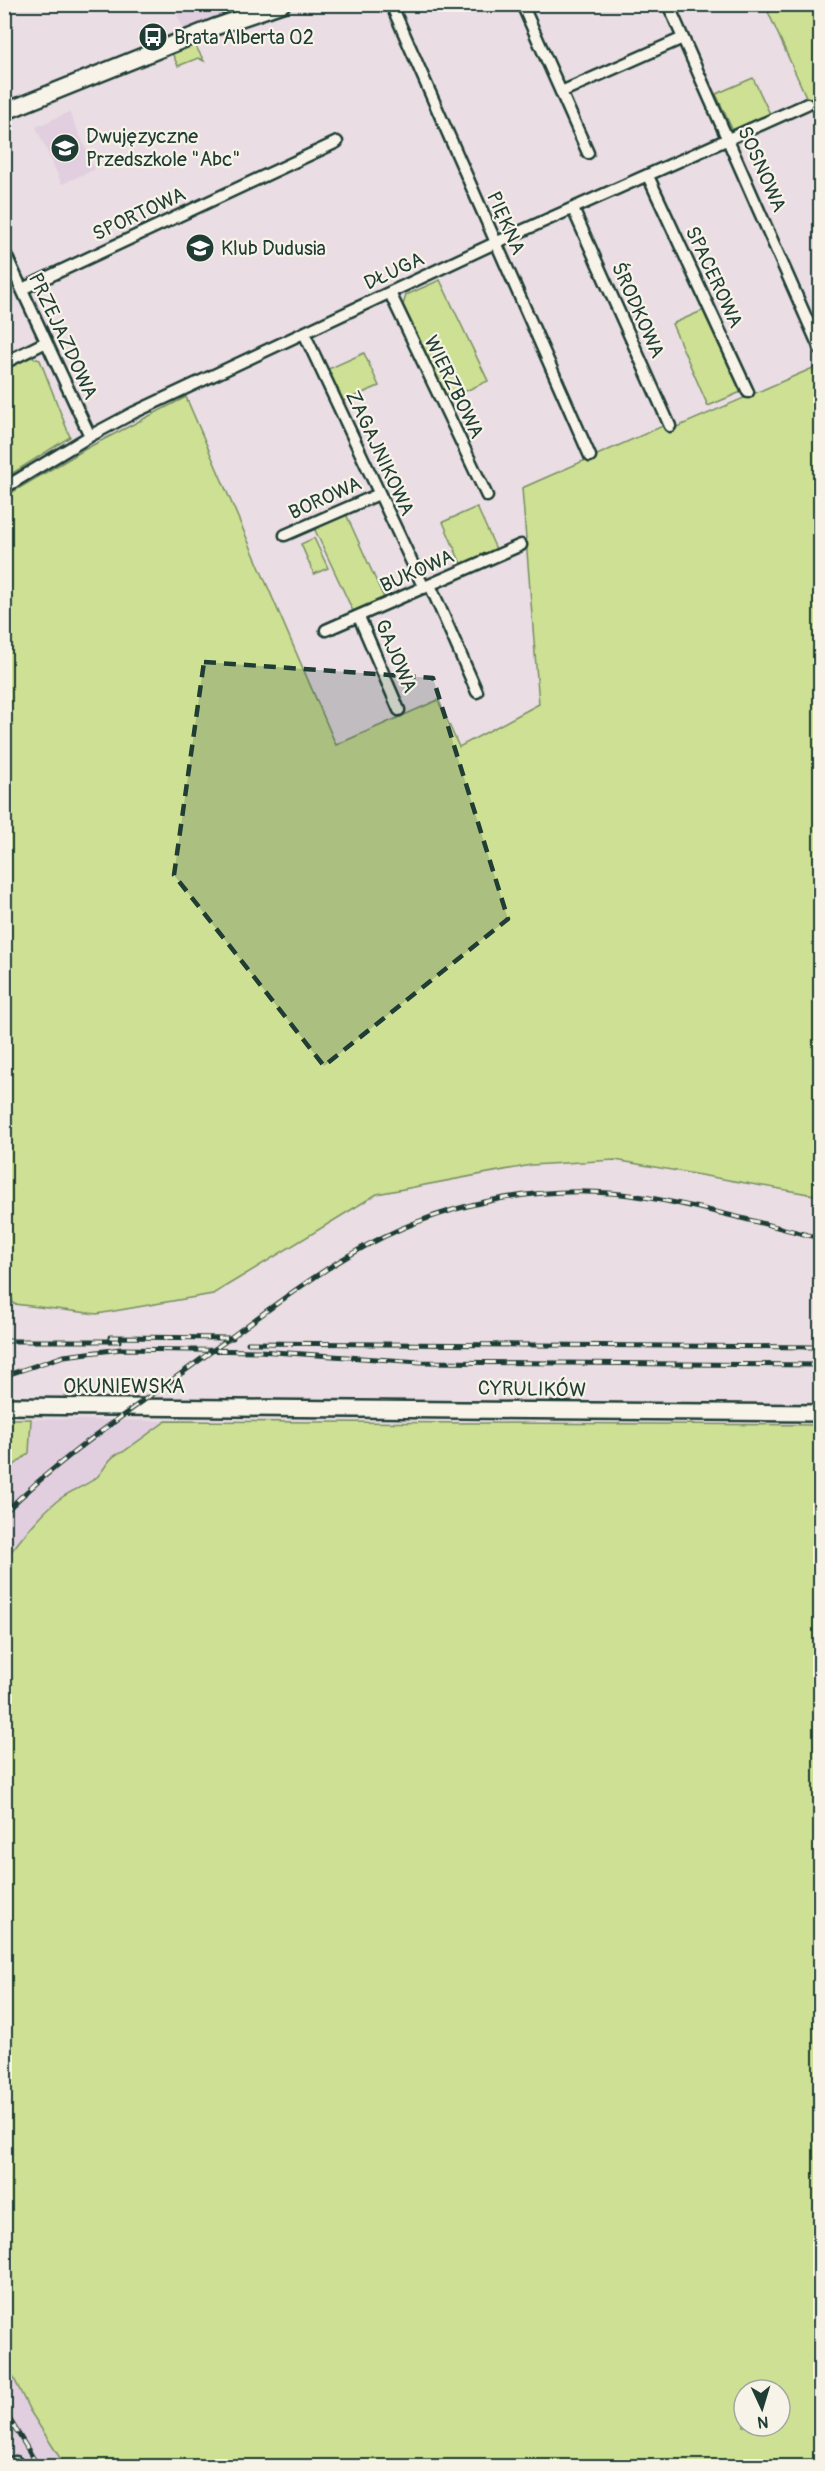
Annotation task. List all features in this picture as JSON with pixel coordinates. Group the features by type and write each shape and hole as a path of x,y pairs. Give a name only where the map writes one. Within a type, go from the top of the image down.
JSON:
{"main road":[{"path":"4,112 215,27 282,4"},
{"name":"OKUNIEWSKA","path":"4,1406 243,1408"},
{"name":"CYRULIKÓW","path":"243,1408 820,1413"}],"street":[{"name":"PIĘKNA","path":"391,4 590,456"},
{"path":"522,4 588,153"},
{"name":"SOSNOWA","path":"668,4 820,349"},
{"path":"561,92 683,38"},
{"name":"DŁUGA","path":"4,488 133,412 495,243 807,104"},
{"name":"SPORTOWA","path":"22,289 337,142"},
{"name":"SPACEROWA","path":"648,176 748,392"},
{"name":"ŚRODKOWA","path":"573,209 670,426"},
{"name":"PRZEJAZDOWA","path":"4,251 90,436"},
{"name":"WIERZBOWA","path":"390,293 487,496"},
{"name":"ZAGAJNIKOWA","path":"304,333 379,494 477,692"},
{"path":"4,363 46,342"},
{"name":"BOROWA","path":"285,535 379,494"},
{"name":"BUKOWA","path":"326,630 521,544"},
{"name":"GAJOWA","path":"359,617 399,710"},
{"path":"6,2464 16,2462 18,2466"}],"highlighted area":[{"path":"204,662 433,678 508,919 324,1066 174,875"}],"shaded area":[{"path":"173,5 252,5 184,30"},
{"name":"Dwujęzyczne Przedszkole \"Abc\"","path":"69,112 95,169 62,184 36,127"},
{"path":"31,1419 166,1421 123,1452 115,1454 97,1476 78,1490 60,1498 23,1536 5,1560 5,1473 29,1453"},
{"path":"4,2358 30,2411 65,2466 14,2466 5,2451"}],"green space":[{"path":"765,5 820,5 820,128"},
{"path":"195,45 204,61 198,58 178,66 172,53"},
{"path":"753,78 770,114 733,131 716,94"},
{"path":"440,280 488,381 448,399 403,305 406,295"},
{"path":"704,310 741,392 708,406 672,324"},
{"path":"364,353 379,386 341,402 326,370"},
{"path":"31,357 40,360 70,437 5,478 5,369"},
{"path":"820,365 820,1196 615,1160 531,1165 377,1194 213,1294 97,1314 14,1304 4,1283 4,497 89,447 186,397 336,745 438,700 459,747 539,704 522,488 665,425 666,429 670,430"},
{"path":"477,507 496,549 461,564 443,522"},
{"path":"346,514 384,598 353,611 314,528"},
{"path":"314,538 328,568 314,574 301,544"},
{"path":"5,1419 31,1419 29,1453 5,1473"},
{"path":"166,1421 820,1425 820,2466 65,2466 30,2411 4,2358 5,1560 46,1510 65,1495 97,1477 118,1454"}],"railway":[{"path":"4,1513 78,1449 294,1291 348,1256 383,1237 456,1209 532,1194 611,1193 693,1206 820,1238"},
{"path":"110,1337 233,1338"},
{"path":"4,1341 119,1341"},
{"path":"248,1343 820,1347"},
{"path":"4,1376 64,1356 121,1349 259,1351 420,1362 820,1365"},
{"path":"4,2410 38,2466"}],"place":[{"name":"Brata Alberta 02","path":"153,37"},
{"name":"Dwujęzyczne Przedszkole \"Abc\"","path":"65,148"},
{"name":"Klub Dudusia","path":"200,248"}]}
